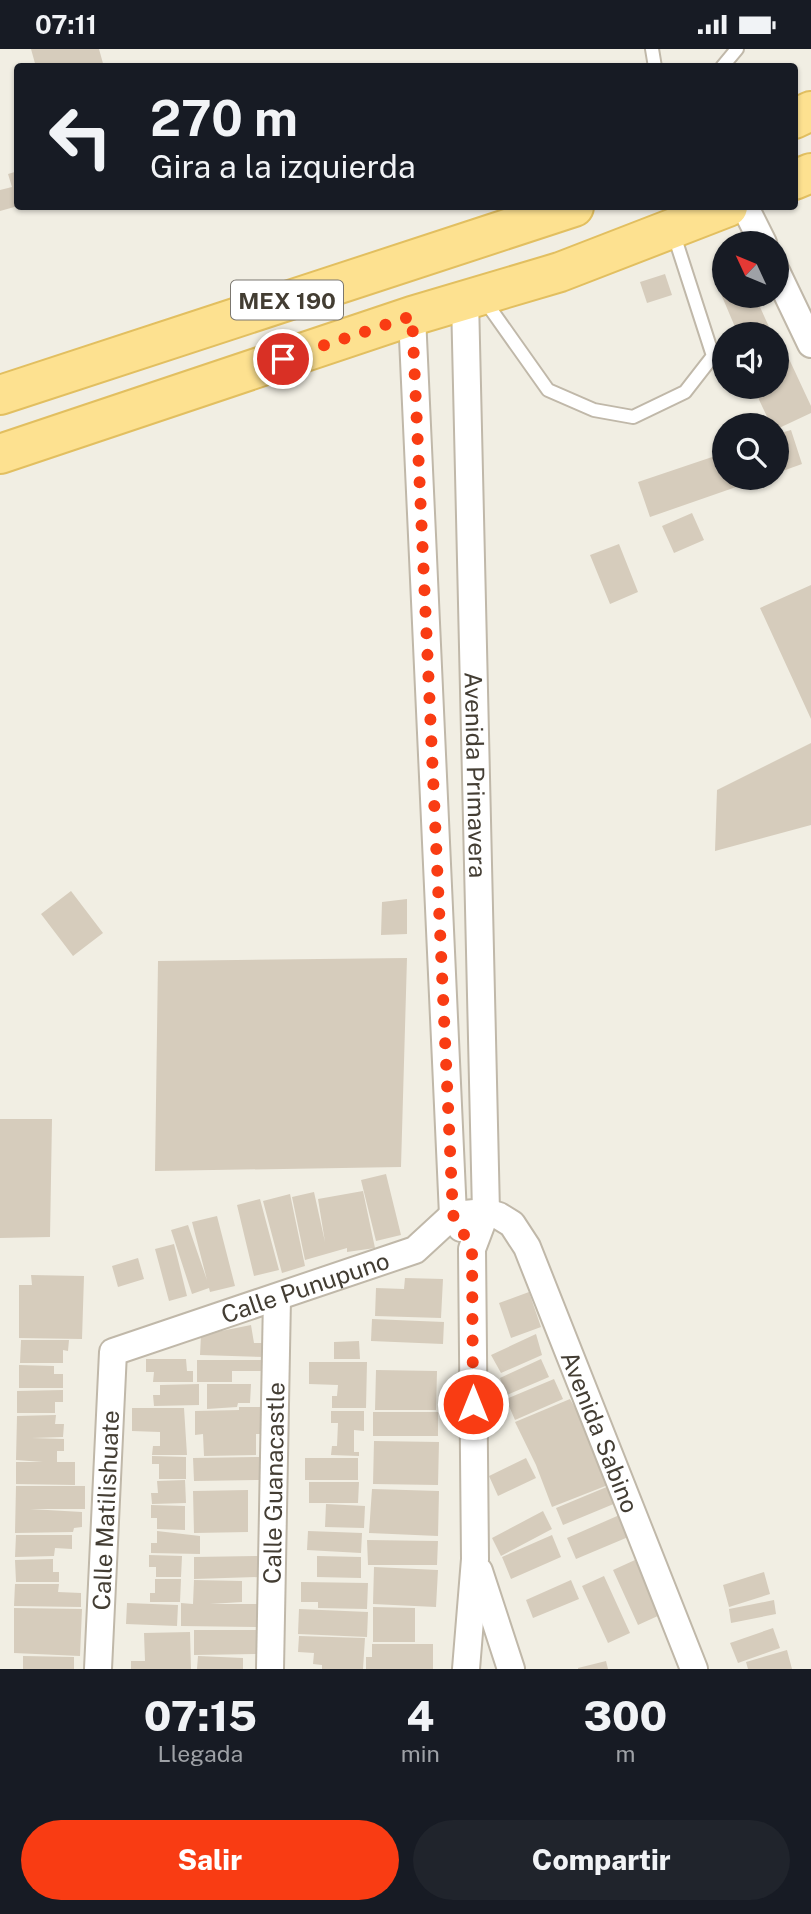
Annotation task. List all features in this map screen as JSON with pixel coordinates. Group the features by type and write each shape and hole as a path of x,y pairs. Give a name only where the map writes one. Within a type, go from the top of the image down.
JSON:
{"main road":[{"name":"MEX 190","path":"0,395 565,210"},
{"name":"MEX 190","path":"0,454 412,316 559,272 720,210"}],"street":[{"path":"746,210 756,231"},
{"name":"Avenida Primavera","path":"466,1669 475,1559 472,1249 486,1212 473,297"},
{"path":"789,298 811,344"},
{"name":"Avenida Primavera","path":"412,316 453,1215 472,1249"},
{"path":"453,1215 486,1212"},
{"name":"Avenida Sabino","path":"486,1212 512,1224 527,1247 694,1669"},
{"name":"Calle Punupuno","path":"113,1352 415,1250 453,1215"},
{"name":"Calle Guanacastle","path":"270,1669 277,1298"},
{"name":"Calle Matilishuate","path":"98,1669 113,1352"},
{"path":"475,1559 511,1669"}],"lane":[{"path":"725,63 737,49"},
{"path":"473,297 548,390 594,410 634,417 685,392 713,356 672,228"}],"building":[{"path":"31,49 99,49 103,63 35,63"},
{"path":"14,172 14,207 0,211 0,190 12,187 8,174"},
{"path":"665,274 672,295 647,303 640,282"},
{"path":"727,308 760,308 767,322 733,322"},
{"path":"789,359 811,406 811,413 789,423 789,413 765,413 759,399 789,399"},
{"path":"789,431 802,464 789,469"},
{"path":"712,457 712,490 728,490 650,517 638,482"},
{"path":"692,513 704,540 674,553 662,526"},
{"path":"619,544 638,592 610,604 590,555"},
{"path":"811,585 811,719 760,608"},
{"path":"811,743 811,825 715,851 717,790"},
{"path":"71,891 103,933 73,956 41,914"},
{"path":"407,899 407,934 381,935 382,902"},
{"path":"407,958 401,1167 155,1171 158,961"},
{"path":"0,1119 52,1119 50,1237 0,1238"},
{"path":"386,1174 401,1235 376,1241 361,1180"},
{"path":"363,1191 375,1248 347,1252 347,1248 305,1260 292,1197 314,1192 325,1242 318,1199"},
{"path":"290,1194 305,1266 282,1273 263,1201"},
{"path":"260,1199 279,1270 254,1276 237,1205"},
{"path":"217,1216 235,1286 210,1292 209,1288 192,1294 171,1230 188,1225 207,1280 192,1222"},
{"path":"174,1244 187,1296 169,1301 155,1249"},
{"path":"138,1258 144,1279 118,1287 112,1266"},
{"path":"31,1275 84,1276 82,1339 19,1338 19,1285 32,1285"},
{"path":"405,1278 443,1279 441,1318 375,1316 376,1288 404,1289"},
{"path":"529,1292 541,1327 511,1338 499,1303"},
{"path":"372,1319 444,1322 443,1344 371,1341"},
{"path":"251,1325 254,1343 267,1343 266,1357 200,1355 201,1335"},
{"path":"536,1334 542,1355 501,1373 491,1355"},
{"path":"21,1340 69,1340 68,1351 63,1350 63,1363 20,1363"},
{"path":"359,1341 360,1359 334,1359 334,1342"},
{"path":"146,1359 186,1359 187,1371 193,1371 193,1382 153,1382 154,1372 146,1372"},
{"path":"541,1359 549,1377 507,1395 500,1378"},
{"path":"197,1360 264,1360 264,1371 232,1371 232,1382 197,1382"},
{"path":"309,1362 367,1362 366,1408 332,1408 332,1396 337,1396 338,1385 309,1384"},
{"path":"19,1365 54,1366 54,1374 63,1374 63,1388 19,1388"},
{"path":"376,1370 437,1371 436,1410 375,1410"},
{"path":"554,1379 563,1399 515,1420 506,1399"},
{"path":"199,1384 199,1405 154,1406 153,1395 160,1395 160,1385"},
{"path":"207,1384 251,1384 250,1403 238,1403 237,1407 207,1409"},
{"path":"63,1390 63,1402 55,1402 55,1413 17,1413 17,1391"},
{"path":"570,1399 582,1420 608,1485 552,1507 515,1422"},
{"path":"239,1407 263,1407 263,1434 256,1434 256,1455 204,1456 203,1434 195,1435 195,1411 239,1410"},
{"path":"132,1408 184,1408 187,1455 152,1455 153,1446 160,1446 160,1432 132,1431"},
{"path":"331,1411 364,1411 364,1431 354,1430 354,1452 359,1452 359,1456 331,1455 332,1446 337,1446 338,1423 331,1423"},
{"path":"373,1412 438,1412 438,1436 373,1436"},
{"path":"56,1415 55,1424 64,1424 63,1437 32,1438 64,1439 64,1451 57,1451 57,1462 75,1462 75,1485 16,1484 16,1462 43,1462 16,1460 17,1416"},
{"path":"374,1441 439,1442 438,1485 373,1484"},
{"path":"152,1456 186,1457 186,1479 159,1479 159,1464 152,1464"},
{"path":"259,1457 260,1480 194,1481 193,1458"},
{"path":"305,1458 358,1458 358,1480 305,1480"},
{"path":"526,1458 536,1478 498,1496 489,1476"},
{"path":"185,1480 186,1503 152,1504 151,1493 158,1493 157,1481"},
{"path":"309,1482 359,1482 358,1503 309,1503"},
{"path":"16,1486 85,1486 85,1509 30,1509 82,1512 82,1527 74,1528 73,1532 15,1533"},
{"path":"609,1486 616,1503 563,1525 556,1508"},
{"path":"372,1489 439,1491 438,1536 369,1533"},
{"path":"248,1490 248,1532 194,1533 193,1491"},
{"path":"326,1504 365,1506 364,1528 325,1527"},
{"path":"151,1505 185,1506 185,1530 157,1529 157,1518 151,1518"},
{"path":"543,1511 552,1529 501,1556 492,1538"},
{"path":"624,1513 633,1535 576,1559 567,1538"},
{"path":"157,1531 200,1536 200,1554 151,1553 151,1543 157,1543"},
{"path":"308,1531 362,1533 361,1553 307,1550"},
{"path":"16,1535 72,1535 72,1549 55,1548 54,1556 15,1557"},
{"path":"552,1535 561,1557 511,1579 502,1557"},
{"path":"367,1540 438,1541 437,1565 368,1565"},
{"path":"149,1555 182,1556 181,1577 156,1577 156,1567 149,1567"},
{"path":"260,1556 260,1577 194,1579 194,1557"},
{"path":"317,1556 361,1557 361,1578 317,1577"},
{"path":"53,1559 53,1572 59,1572 59,1582 16,1582 15,1560"},
{"path":"635,1560 660,1615 638,1625 613,1570"},
{"path":"374,1567 438,1570 436,1607 373,1604"},
{"path":"764,1572 770,1594 729,1607 723,1585"},
{"path":"604,1576 630,1633 608,1643 582,1586"},
{"path":"155,1579 181,1579 180,1602 150,1602 150,1593 155,1593"},
{"path":"194,1580 242,1581 242,1602 210,1604 264,1604 264,1627 181,1626 181,1603 193,1604"},
{"path":"571,1580 579,1599 533,1618 526,1600"},
{"path":"301,1582 368,1583 367,1609 318,1608 318,1602 301,1602"},
{"path":"15,1584 59,1584 58,1592 81,1593 81,1607 14,1606"},
{"path":"774,1600 776,1614 731,1623 729,1609"},
{"path":"127,1603 178,1605 177,1626 126,1624"},
{"path":"373,1607 415,1608 415,1642 373,1642"},
{"path":"14,1608 82,1609 80,1656 14,1653"},
{"path":"299,1609 368,1612 367,1637 298,1634"},
{"path":"773,1628 780,1648 738,1663 730,1643"},
{"path":"194,1630 259,1630 259,1654 194,1655"},
{"path":"190,1632 191,1669 131,1669 131,1661 145,1661 144,1633"},
{"path":"299,1636 365,1638 363,1669 322,1669 322,1665 313,1664 314,1653 298,1652"},
{"path":"372,1644 433,1644 433,1669 366,1669 366,1657 372,1657"},
{"path":"787,1650 792,1669 748,1669 746,1662"},
{"path":"23,1656 74,1657 74,1669 23,1669"},
{"path":"198,1656 243,1658 243,1669 197,1669"},
{"path":"606,1661 608,1669 578,1669 578,1668"}],"route":[{"path":"283,359 412,316 453,1215 472,1249 473,1404"}]}
